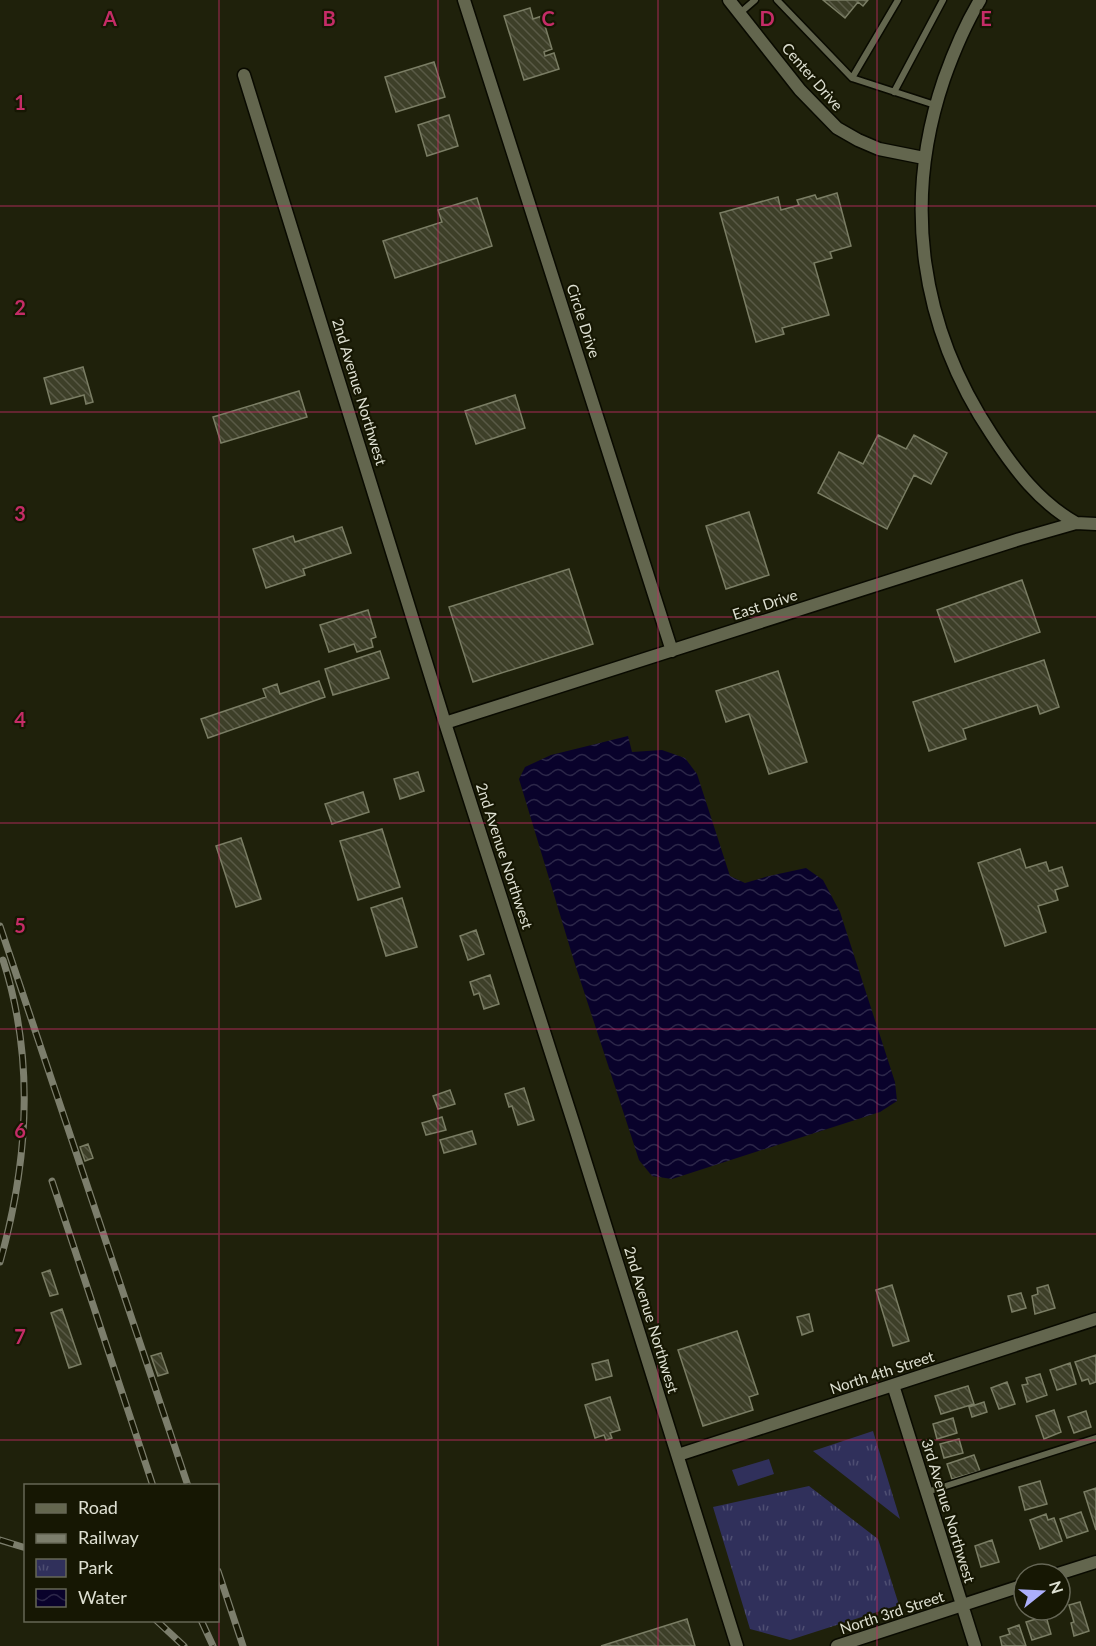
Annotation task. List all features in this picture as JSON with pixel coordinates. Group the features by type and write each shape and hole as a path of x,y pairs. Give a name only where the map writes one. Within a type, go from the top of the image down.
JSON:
{"street":[{"name":"Circle Drive","path":"464,0 672,651"},
{"name":"Center Drive","path":"729,0 800,90 837,128 879,149 924,158"},
{"path":"980,0 954,51 935,105 924,158 920,223 930,298 954,370 971,404 1013,467 1038,496 1058,513 1076,523"},
{"name":"2nd Avenue Northwest","path":"244,75 445,723 737,1646"},
{"name":"East Drive","path":"445,723 1020,539 1076,523 1096,524"},
{"name":"North 4th Street","path":"678,1455 1096,1319"},
{"name":"3rd Avenue Northwest","path":"893,1385 975,1646"},
{"path":"1072,1570 1096,1562"},
{"name":"North 3rd Street","path":"837,1646 1012,1589"}],"lane":[{"path":"740,13 755,0"},
{"path":"777,0 852,78 935,105"},
{"path":"852,78 898,0"},
{"path":"894,92 943,0"},
{"path":"926,1492 1096,1438"}],"green space":[{"path":"873,1431 900,1519 813,1451"},
{"path":"769,1459 774,1474 738,1486 732,1470"},
{"path":"809,1486 878,1539 899,1605 790,1640 750,1629 713,1507"}],"water":[{"path":"628,736 632,752 662,750 685,758 697,774 730,876 745,883 806,868 823,880 840,912 895,1082 897,1101 880,1112 672,1179 652,1176 639,1160 574,961 519,779 525,767 551,755"}],"building":[{"path":"823,0 868,0 863,6 858,2 845,18"},
{"path":"530,8 533,19 542,16 552,49 544,52 545,56 554,53 559,69 524,80 504,16"},
{"path":"434,62 445,97 396,112 385,77"},
{"path":"449,115 458,146 427,156 418,125"},
{"path":"837,193 851,246 830,252 832,258 814,263 829,315 782,328 784,334 756,342 720,213 778,197 781,210 799,205 797,200 815,195 817,199"},
{"path":"477,198 492,246 395,278 383,241 442,222 438,210"},
{"path":"83,367 93,402 86,404 84,395 51,404 44,378"},
{"path":"299,391 307,417 221,443 213,417"},
{"path":"515,395 525,428 476,444 465,411"},
{"path":"878,435 906,449 914,435 947,453 931,484 914,475 887,529 818,493 839,452 863,464"},
{"path":"749,512 769,575 726,589 706,526"},
{"path":"342,527 351,553 303,569 305,575 266,588 253,549 293,536 295,542"},
{"path":"569,569 593,644 473,682 449,607"},
{"path":"1022,580 1040,632 955,662 937,610"},
{"path":"368,610 376,637 371,639 373,647 357,652 354,644 329,652 320,625"},
{"path":"380,651 389,678 333,695 325,669"},
{"path":"1044,660 1059,707 1040,714 1037,705 963,729 966,739 929,751 913,702"},
{"path":"778,671 807,762 769,774 749,714 726,722 716,691"},
{"path":"319,681 325,697 208,738 201,719 266,697 263,689 277,684 280,694"},
{"path":"418,772 424,791 400,799 394,779"},
{"path":"363,792 369,812 332,824 325,804"},
{"path":"382,829 400,887 358,900 340,841"},
{"path":"241,838 261,899 236,907 216,846"},
{"path":"1020,849 1026,868 1046,862 1049,871 1062,867 1068,886 1055,890 1058,900 1038,906 1046,932 1005,946 978,863"},
{"path":"402,898 417,947 386,956 371,908"},
{"path":"476,930 484,954 468,960 460,936"},
{"path":"490,975 499,1004 484,1009 479,993 474,995 470,982"},
{"path":"524,1088 534,1120 518,1125 512,1106 509,1107 505,1094"},
{"path":"450,1090 455,1104 438,1109 433,1096"},
{"path":"442,1117 446,1130 426,1135 422,1123"},
{"path":"472,1131 476,1144 444,1153 440,1140"},
{"path":"88,1144 93,1158 85,1161 80,1147"},
{"path":"50,1270 58,1294 50,1296 42,1273"},
{"path":"892,1285 909,1341 893,1346 876,1290"},
{"path":"1048,1285 1055,1308 1035,1314 1032,1296 1038,1294 1037,1288"},
{"path":"1021,1293 1026,1308 1012,1312 1008,1296"},
{"path":"62,1309 81,1364 69,1368 51,1313"},
{"path":"809,1314 813,1331 802,1335 797,1317"},
{"path":"737,1331 758,1394 749,1397 753,1410 703,1426 678,1350"},
{"path":"161,1353 168,1373 158,1376 151,1356"},
{"path":"1096,1355 1096,1382 1090,1384 1088,1379 1082,1381 1075,1362"},
{"path":"608,1360 612,1376 596,1380 592,1364"},
{"path":"1070,1363 1076,1384 1057,1390 1050,1370"},
{"path":"1040,1374 1047,1395 1027,1402 1022,1385 1028,1384 1026,1378"},
{"path":"1007,1382 1015,1404 999,1409 991,1388"},
{"path":"968,1386 974,1404 941,1414 935,1396"},
{"path":"610,1397 620,1430 610,1433 612,1438 606,1440 604,1435 595,1438 585,1405"},
{"path":"984,1402 987,1412 972,1417 969,1407"},
{"path":"1054,1410 1061,1432 1044,1439 1036,1416"},
{"path":"1086,1411 1091,1427 1074,1433 1068,1417"},
{"path":"953,1418 957,1433 937,1439 933,1424"},
{"path":"959,1439 963,1453 944,1458 940,1444"},
{"path":"974,1455 980,1471 952,1479 947,1464"},
{"path":"1040,1481 1047,1504 1025,1510 1019,1487"},
{"path":"1096,1488 1096,1530 1084,1492"},
{"path":"1081,1512 1088,1531 1067,1538 1060,1519"},
{"path":"1046,1514 1048,1520 1054,1518 1062,1541 1040,1549 1030,1520"},
{"path":"992,1540 999,1562 981,1567 975,1546"},
{"path":"1080,1602 1089,1631 1074,1636 1071,1623 1074,1622 1072,1604"},
{"path":"687,1619 695,1646 601,1646"},
{"path":"1026,1622 1048,1622 1051,1634 1032,1640"},
{"path":"1019,1625 1026,1646 1002,1646 1000,1637 1010,1634 1008,1629"}],"railway":[{"path":"0,926 187,1484"},
{"path":"0,1262 17,1187 24,1111 20,1035 3,960"},
{"path":"52,1181 152,1484"},
{"path":"0,1540 24,1547"},
{"path":"219,1574 243,1646"},
{"path":"158,1622 184,1646"},
{"path":"202,1622 213,1646"}]}
